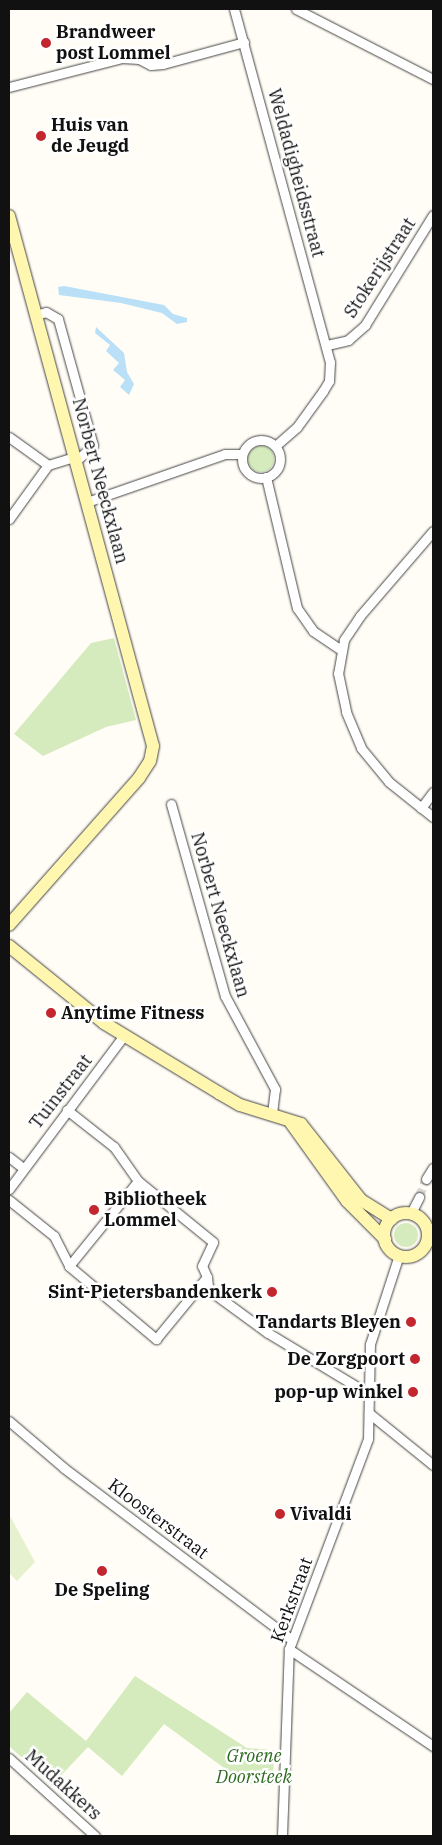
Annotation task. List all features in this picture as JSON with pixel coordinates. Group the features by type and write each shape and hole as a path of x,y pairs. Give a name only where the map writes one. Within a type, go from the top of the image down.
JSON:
{"main road":[{"name":"Norbert Neeckxlaan","path":"9,216 152,740 152,757 139,778 9,925"},
{"path":"9,946 67,996 124,1035 240,1105 288,1118 385,1239 392,1251 399,1256 410,1256 428,1249 430,1232 425,1223 411,1213 391,1219 372,1210 341,1184"},
{"path":"385,1239 391,1219"}],"street":[{"name":"Weldadigheidsstraat","path":"234,9 327,345"},
{"path":"296,9 433,78"},
{"path":"9,86 122,58 139,59 151,65 163,64 244,42"},
{"name":"Stokerijstraat","path":"327,345 348,340 365,324 433,215"},
{"path":"9,519 48,465 75,459 88,453 93,445 58,319 46,312 36,315"},
{"path":"275,446 297,427 329,381 330,362 327,345"},
{"path":"9,437 48,465"},
{"path":"87,502 225,454 242,454 253,441 265,440 275,446 279,464 266,477"},
{"path":"242,454 248,473 266,477"},
{"path":"266,477 297,608 313,631 341,650"},
{"path":"433,531 360,616 341,650 340,693 353,734 373,766 433,818"},
{"path":"421,808 433,792"},
{"name":"Norbert Neeckxlaan","path":"170,804 224,996 275,1089 272,1113"},
{"name":"Tuinstraat","path":"9,1189 124,1035"},
{"path":"67,1110 114,1147 138,1181 213,1242 202,1266 207,1277 208,1287 216,1295 293,1348 369,1394"},
{"path":"9,1157 23,1168"},
{"path":"426,1179 433,1168"},
{"path":"69,1266 138,1181"},
{"path":"411,1213 419,1196"},
{"path":"9,1200 54,1236 69,1266 156,1340 207,1277"},
{"name":"Kerkstraat","path":"282,1836 289,1649 352,1487 368,1439 370,1344 375,1321 399,1256"},
{"path":"369,1413 433,1465"},
{"name":"Kloosterstraat","path":"9,1421 64,1468 291,1640"},
{"path":"289,1649 433,1746"},
{"name":"Mudakkers","path":"9,1758 95,1836"}],"green space":[{"path":"261,446 270,450 274,459 270,468 261,472 252,468 248,459 252,450"},
{"path":"114,638 136,720 106,727 43,756 14,734 91,643"},
{"path":"406,1223 415,1226 418,1235 415,1244 406,1247 397,1244 394,1235 397,1226"},
{"path":"9,1514 35,1562 17,1581 9,1573"},
{"name":"Groene Doorsteek","path":"135,1676 247,1748 274,1750 273,1785 246,1784 164,1724 122,1776 88,1747 52,1785 9,1746 9,1713 27,1692 86,1741"}],"water":[{"path":"64,286 164,305 173,314 187,318 187,322 177,324 162,313 121,303 59,295 58,287"},
{"path":"96,327 124,353 127,372 134,384 129,395 120,387 125,380 113,370 119,363 106,351 110,345 95,333"}],"tunnel":[{"path":"419,1197 426,1179"}],"place":[{"name":"Brandweer post Lommel","path":"46,43"},
{"name":"Huis van de Jeugd","path":"41,136"},
{"name":"Anytime Fitness","path":"51,1013"},
{"name":"Bibliotheek Lommel","path":"94,1210"},
{"name":"Sint-Pietersbandenkerk","path":"272,1292"},
{"name":"Tandarts Bleyen","path":"411,1322"},
{"name":"De Zorgpoort","path":"415,1359"},
{"name":"pop-up winkel","path":"413,1392"},
{"name":"Vivaldi","path":"280,1514"},
{"name":"De Speling","path":"102,1571"}]}
